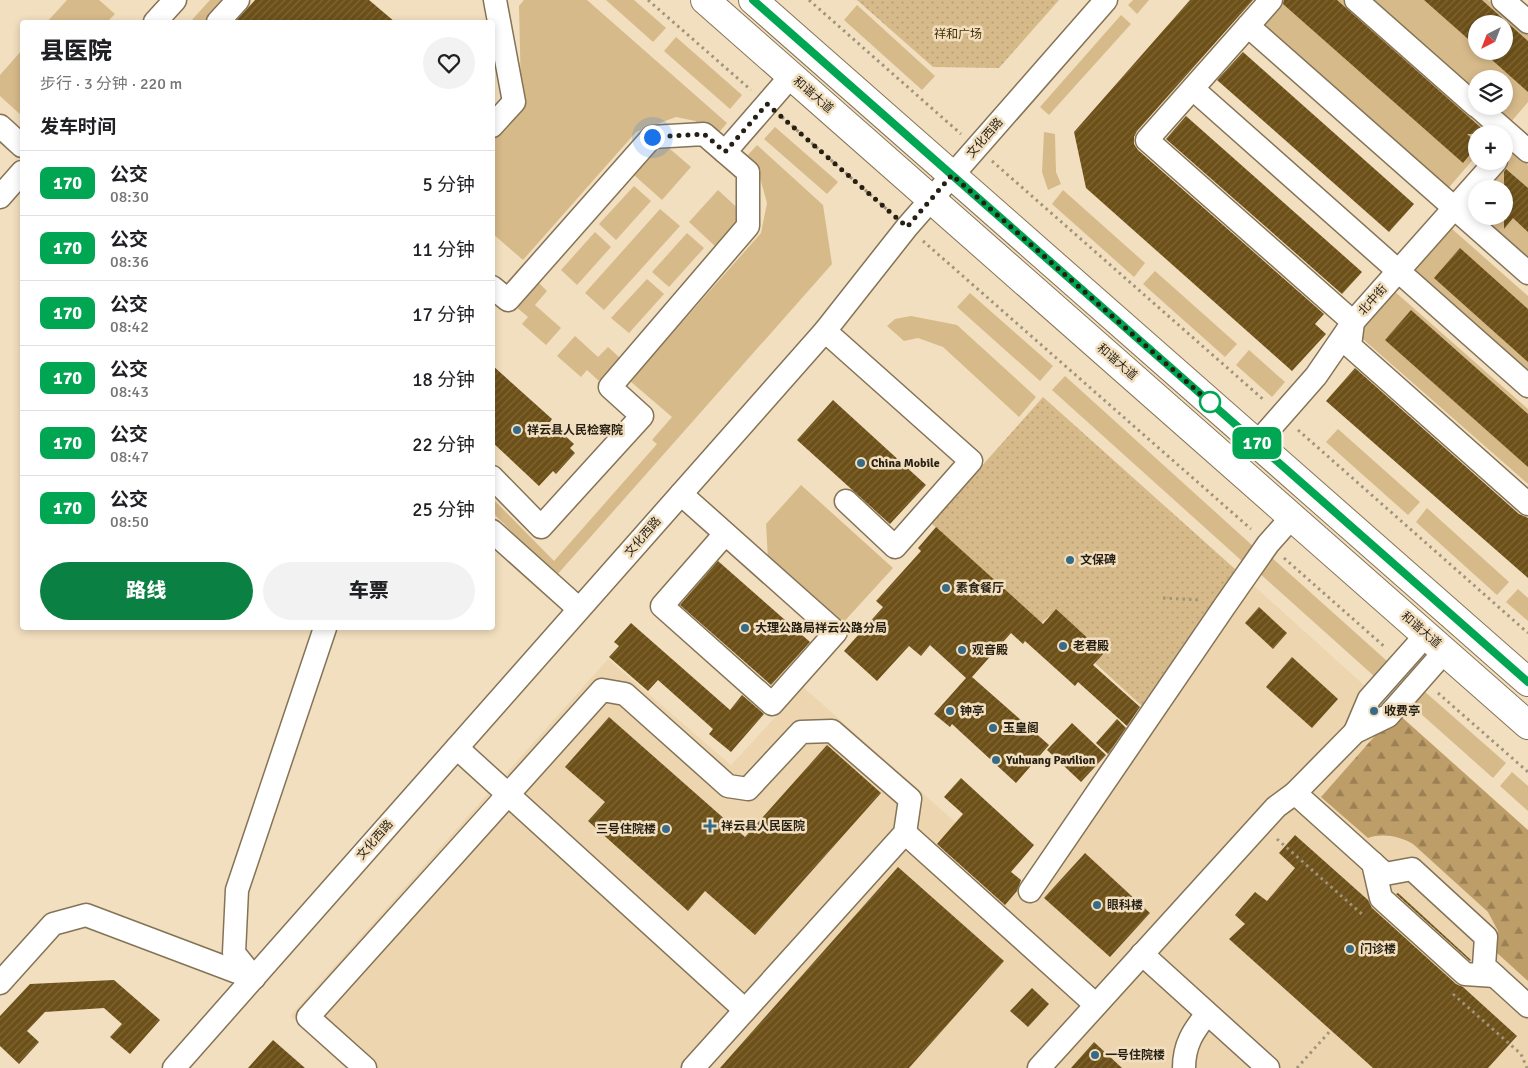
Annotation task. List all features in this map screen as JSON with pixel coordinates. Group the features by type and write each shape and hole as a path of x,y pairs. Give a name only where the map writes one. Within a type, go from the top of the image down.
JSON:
{"main road":[{"name":"和谐大道","path":"705,0 1528,724"},
{"path":"753,0 1528,682"}],"street":[{"path":"223,20 238,0"},
{"path":"495,0 514,102 495,123"},
{"name":"文化西路","path":"174,1068 825,331 907,227 1106,0"},
{"path":"1270,0 1147,140 1353,322 1350,346 1528,504"},
{"path":"1356,0 1468,99"},
{"path":"1503,0 1528,22"},
{"path":"1248,26 1528,273"},
{"path":"725,152 791,76"},
{"path":"1193,89 1528,386"},
{"path":"1486,115 1519,143"},
{"path":"0,126 20,144"},
{"path":"495,289 508,300 652,137 704,134 748,172 748,226 610,387 642,416 541,527 495,480"},
{"name":"北中街","path":"1257,443 1316,376 1353,322 1488,170"},
{"path":"0,197 20,174"},
{"path":"825,331 971,461 895,547 846,501"},
{"path":"681,494 726,534 836,632 772,704 662,606 726,534"},
{"path":"1030,891 1224,606 1268,544 1292,516"},
{"path":"495,534 579,609"},
{"path":"254,978 234,953 237,890 324,630"},
{"path":"1355,732 1369,699 1402,662 1435,643"},
{"path":"1040,1068 1276,806 1295,793 1355,732 1388,716 1421,678 1435,643"},
{"path":"366,1068 308,1017 602,690 625,694 728,786 748,789 801,732 832,731 910,799 905,833 693,1068"},
{"path":"457,748 745,1010"},
{"path":"1295,793 1386,874 1412,869 1486,937 1484,966 1528,1006"},
{"path":"905,833 1096,1005"},
{"path":"1374,863 1381,898 1464,974 1495,976"},
{"path":"0,983 53,924 86,914 254,978"},
{"path":"1142,954 1268,1068"},
{"path":"1184,1068 1184,1058 1189,1039 1207,1014"}],"path":[{"path":"648,0 1402,662"},
{"path":"809,0 1528,633"},
{"path":"1163,598 1197,599 1224,606"},
{"path":"1421,678 1528,772"},
{"path":"1297,1068 1331,1030"}],"shaded area":[{"name":"祥云县人民医院","path":"1251,583 1365,686 1369,699 1388,716 1528,830 1528,1068 349,1068 290,1016 608,659 731,765 803,687 1024,883 1022,894 1034,905"}],"green space":[{"path":"67,0 99,0 115,14 109,20 49,20"},
{"path":"210,0 223,0 206,20 192,20"},
{"path":"524,0 587,0 727,123 715,137 695,121 676,117 636,132 523,260 495,236 495,133 521,94 519,6"},
{"path":"606,0 634,0 666,28 653,42"},
{"name":"祥和广场","path":"857,0 1059,0 999,68 933,67"},
{"path":"1133,0 1149,0 1137,14 1128,5"},
{"path":"1277,0 1343,0 1468,111 1468,115 1473,115 1484,125 1468,125 1468,165 1445,192 1256,25"},
{"path":"1374,0 1488,0 1505,15 1468,15 1468,60 1513,60 1513,22 1528,35 1528,102 1511,122 1503,115 1513,115 1513,70 1468,70 1468,84"},
{"path":"857,5 935,76 922,90 844,20"},
{"path":"1121,15 1131,24 1049,115 1040,107"},
{"path":"676,37 742,95 730,109 664,51"},
{"path":"20,52 20,114 0,96 0,75"},
{"path":"775,127 838,182 827,194 764,139"},
{"path":"1044,132 1055,134 1056,172 1061,184 1048,190 1042,172"},
{"path":"663,143 691,167 662,200 634,175"},
{"path":"757,145 823,205 832,264 556,576 495,515 495,501 554,561 657,444 652,440 672,417 630,381 761,233 767,203 757,167 746,157"},
{"path":"1513,152 1528,165 1528,258 1491,225 1513,225 1513,180 1486,180 1495,170 1513,170"},
{"path":"634,186 651,201 616,240 599,224"},
{"path":"718,190 745,215 716,247 689,222"},
{"path":"1063,190 1145,263 1134,277 1052,204"},
{"path":"660,209 680,226 604,310 585,293"},
{"path":"1451,228 1528,296 1528,371 1414,270"},
{"path":"595,232 611,247 577,285 561,270"},
{"path":"687,233 704,248 669,287 652,272"},
{"path":"1155,271 1237,344 1225,357 1143,284"},
{"path":"647,279 664,294 629,333 611,318"},
{"path":"537,281 547,291 535,305 561,328 546,345 522,324 528,317 515,306"},
{"path":"1393,290 1528,409 1528,484 1356,333"},
{"path":"970,293 1053,366 1040,381 957,307"},
{"path":"911,316 957,325 1036,397 1019,417 943,347 918,338 904,341 887,326 895,319"},
{"path":"575,336 598,357 608,347 620,358 599,381 587,370 581,377 557,356"},
{"path":"1249,350 1285,382 1272,397 1236,365"},
{"path":"1065,376 1254,547 1242,561 1052,390"},
{"path":"1043,397 1235,569 1145,709 1095,663 1104,652 1056,610 1041,623 931,523"},
{"path":"1338,429 1420,502 1408,515 1326,442"},
{"path":"801,485 893,568 840,626 768,560 766,524"},
{"path":"1427,508 1509,582 1497,595 1416,522"},
{"path":"1271,557 1387,661 1374,676 1258,572"},
{"path":"1518,589 1528,598 1528,621 1506,602"},
{"path":"1424,691 1506,763 1493,778 1411,705"},
{"path":"1396,712 1528,830 1528,981 1497,953 1498,931 1488,912 1413,844 1391,836 1368,838 1321,797"},
{"path":"1512,772 1528,786 1528,811 1500,786"}],"building":[{"path":"255,0 369,0 393,20 237,20"},
{"path":"1190,0 1253,0 1137,131 1134,137 1134,144 1138,150 1324,314 1315,324 1326,334 1292,371 1086,188 1074,132"},
{"path":"1284,0 1337,0 1478,125 1468,125 1468,157 1463,163 1283,4"},
{"path":"1424,0 1482,0 1499,15 1468,15 1468,39"},
{"path":"1513,28 1528,41 1528,92 1513,79 1513,70 1503,70 1492,60 1513,60"},
{"path":"1243,52 1414,204 1389,232 1217,80"},
{"path":"1186,116 1362,272 1342,294 1166,139"},
{"path":"1507,170 1528,188 1528,232 1513,218 1513,180 1504,180 1504,172"},
{"path":"1460,248 1528,309 1528,362 1434,278"},
{"path":"1411,310 1528,414 1528,467 1385,340"},
{"name":"祥云县人民检察院","path":"495,368 552,419 550,422 574,444 570,448 575,453 556,474 553,471 539,486 495,445"},
{"path":"1355,368 1519,514 1528,518 1528,578 1326,401"},
{"name":"China Mobile","path":"833,400 926,485 890,524 797,440"},
{"path":"936,527 1043,624 1056,609 1104,653 1093,665 1140,707 1127,726 1078,682 1075,686 1025,641 1023,644 1011,633 972,677 1049,745 1016,783 952,724 950,727 934,714 966,678 930,645 921,656 909,646 877,681 844,651 883,607 876,601 921,551 918,548"},
{"name":"大理公路局祥云公路分局","path":"718,561 810,642 771,685 680,605"},
{"path":"1259,607 1287,633 1273,649 1245,623"},
{"path":"631,623 730,710 742,695 764,714 731,752 709,734 713,729 658,680 648,691 609,657 619,646 614,642"},
{"path":"1292,657 1338,699 1312,728 1266,687"},
{"name":"三号住院楼","path":"609,717 745,837 827,745 881,793 755,935 705,891 688,911 588,821 605,802 565,767"},
{"path":"1117,719 1126,728 1108,754 1096,743"},
{"path":"1072,723 1106,755 1081,782 1047,750"},
{"path":"961,778 1034,845 1011,872 1021,880 1017,891 1005,905 937,844 963,814 944,797"},
{"name":"门诊楼","path":"1295,835 1368,900 1372,908 1517,1036 1488,1068 1373,1068 1229,939 1245,924 1235,915 1255,892 1267,901 1295,868 1279,853"},
{"name":"眼科楼","path":"1085,853 1150,913 1110,957 1044,898"},
{"path":"898,867 1004,961 909,1068 720,1068"},
{"path":"1398,893 1471,960 1396,894"},
{"path":"114,980 160,1020 130,1054 110,1037 122,1024 104,1008 45,1012 27,1031 39,1042 19,1064 0,1046 0,1016 30,984"},
{"path":"1032,988 1049,1004 1028,1027 1010,1011"},
{"path":"273,1040 305,1068 248,1068"},
{"name":"一号住院楼","path":"1094,1042 1122,1068 1071,1068"}],"bus line":[{"name":"170","path":"753,0 1528,682"}],"place":[{"name":"祥云县人民检察院","path":"517,430"},
{"name":"China Mobile","path":"861,463"},
{"name":"文保碑","path":"1070,560"},
{"name":"素食餐厅","path":"946,588"},
{"name":"大理公路局祥云公路分局","path":"745,628"},
{"name":"老君殿","path":"1063,646"},
{"name":"观音殿","path":"962,650"},
{"name":"钟亭","path":"950,711"},
{"name":"收费亭","path":"1374,711"},
{"name":"玉皇阁","path":"993,728"},
{"name":"Yuhuang Pavilion","path":"996,760"},
{"name":"祥云县人民医院","path":"710,826"},
{"name":"三号住院楼","path":"666,829"},
{"name":"眼科楼","path":"1097,905"},
{"name":"门诊楼","path":"1350,949"},
{"name":"一号住院楼","path":"1095,1055"}],"route":[{"path":"652,137 704,134 725,152 767,104 907,227 952,175 1213,405 1210,402"}]}
